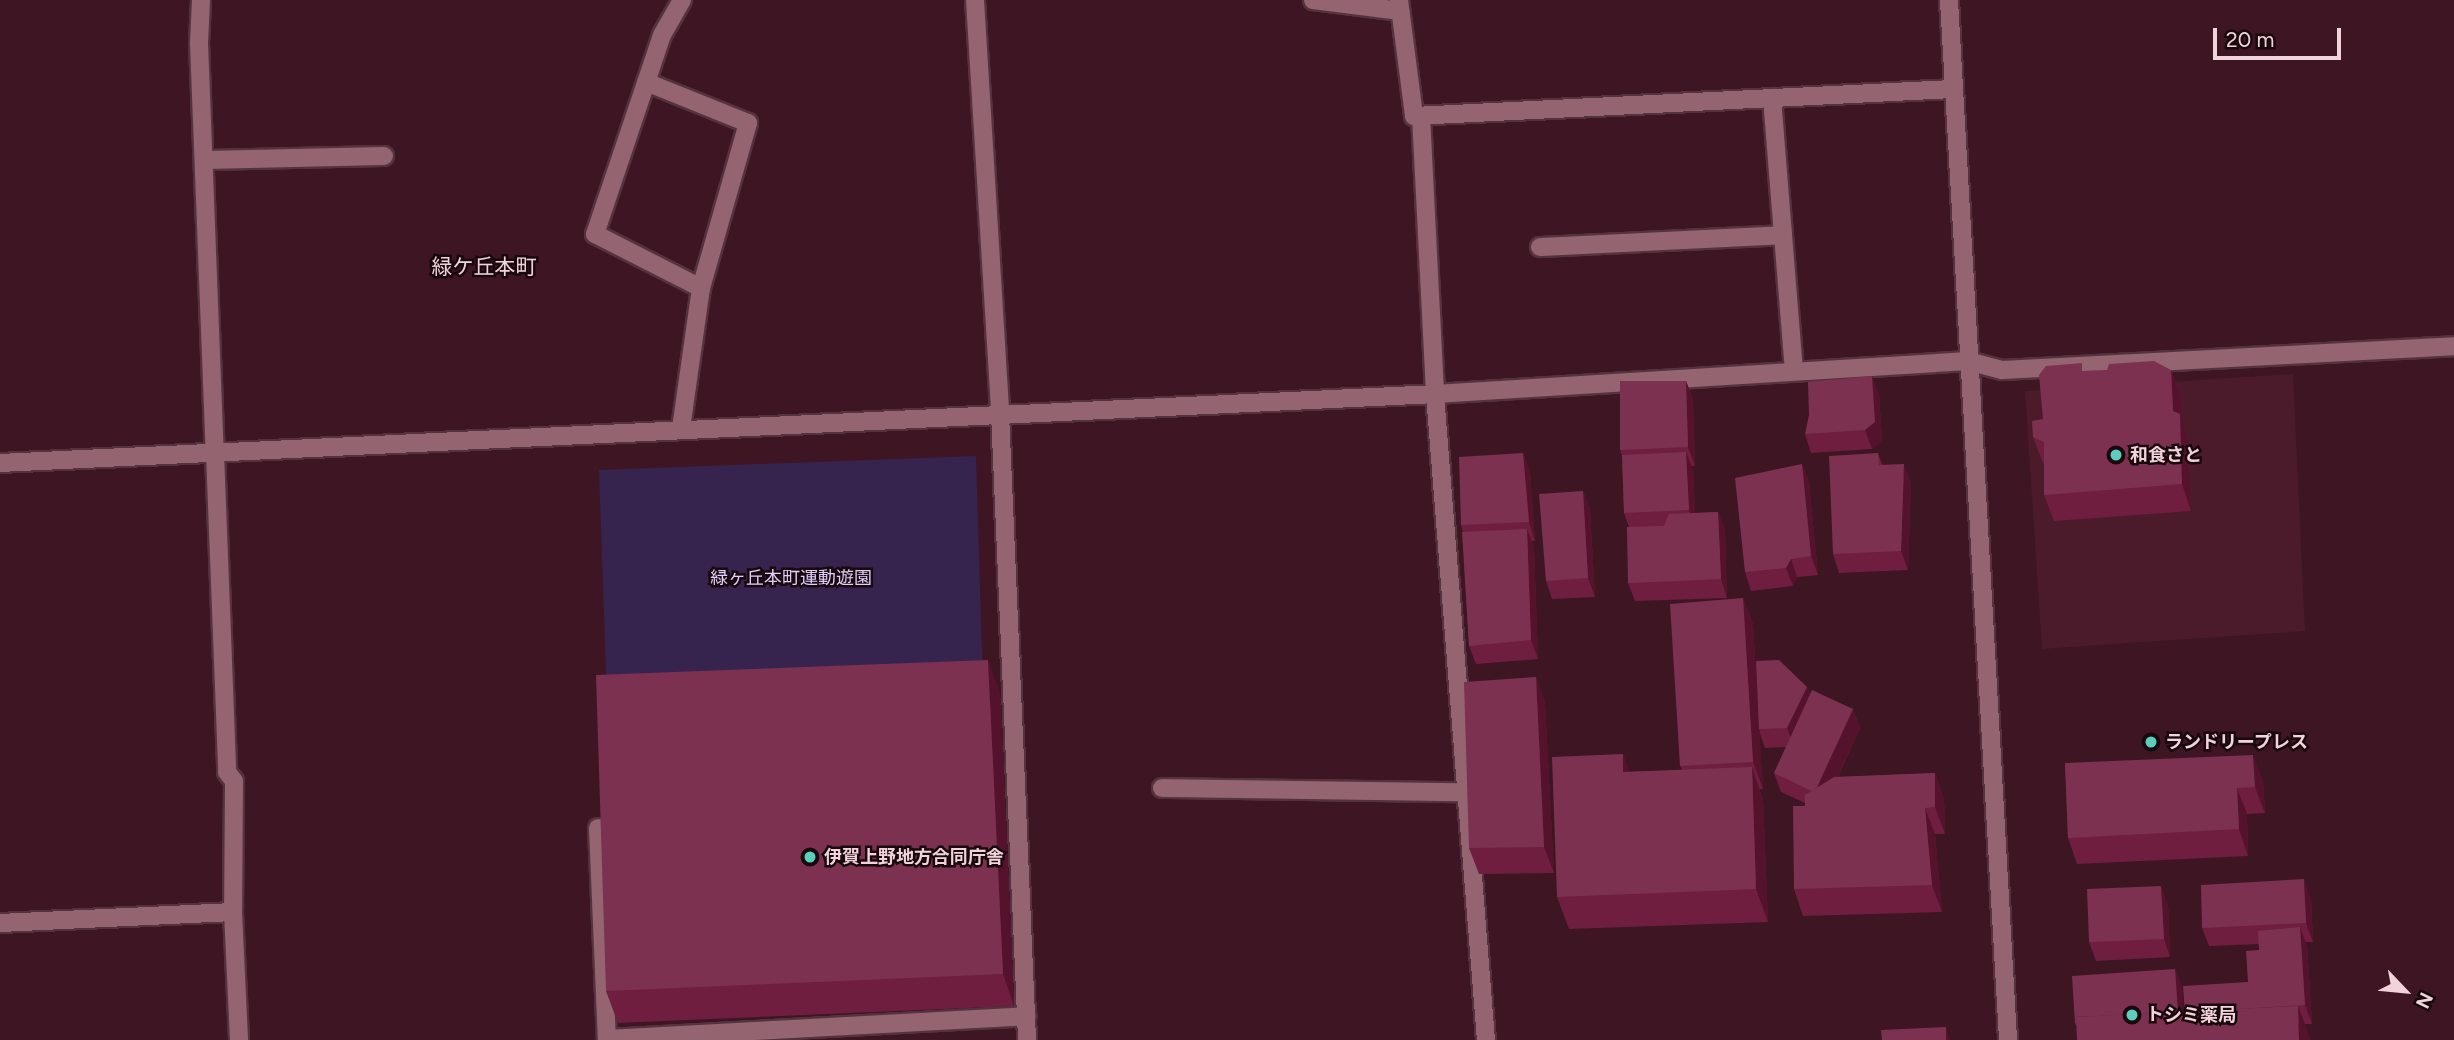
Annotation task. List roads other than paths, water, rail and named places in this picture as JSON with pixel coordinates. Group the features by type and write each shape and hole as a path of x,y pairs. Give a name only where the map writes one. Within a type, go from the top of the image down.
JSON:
{"street":[{"path":"201,0 199,43 227,772 234,781 233,912 239,1040"},
{"path":"682,0 663,35 595,234 701,288"},
{"path":"975,0 1000,413 1027,1040"},
{"path":"1313,0 1399,6 1414,116 1953,89"},
{"path":"1949,0 2008,1040"},
{"path":"646,82 748,123 701,288 681,429"},
{"path":"1772,98 1794,371"},
{"path":"1421,116 1435,394 1486,1040"},
{"path":"204,160 384,156"},
{"path":"1540,247 1783,235"},
{"path":"0,463 1435,394 1968,361 2002,370 2454,346"},
{"path":"1162,788 1466,792"},
{"path":"598,828 607,1040 1026,1016"},
{"path":"0,923 233,912"}],"place":[{"name":"和食さと","path":"2116,455"},
{"name":"ランドリープレス","path":"2151,742"},
{"name":"伊賀上野地方合同庁舎","path":"810,857"},
{"name":"トシミ薬局","path":"2132,1015"}],"district":[{"name":"緑ケ丘本町","path":"484,267"}],"park label":[{"name":"緑ヶ丘本町運動遊園","path":"791,578"}]}
